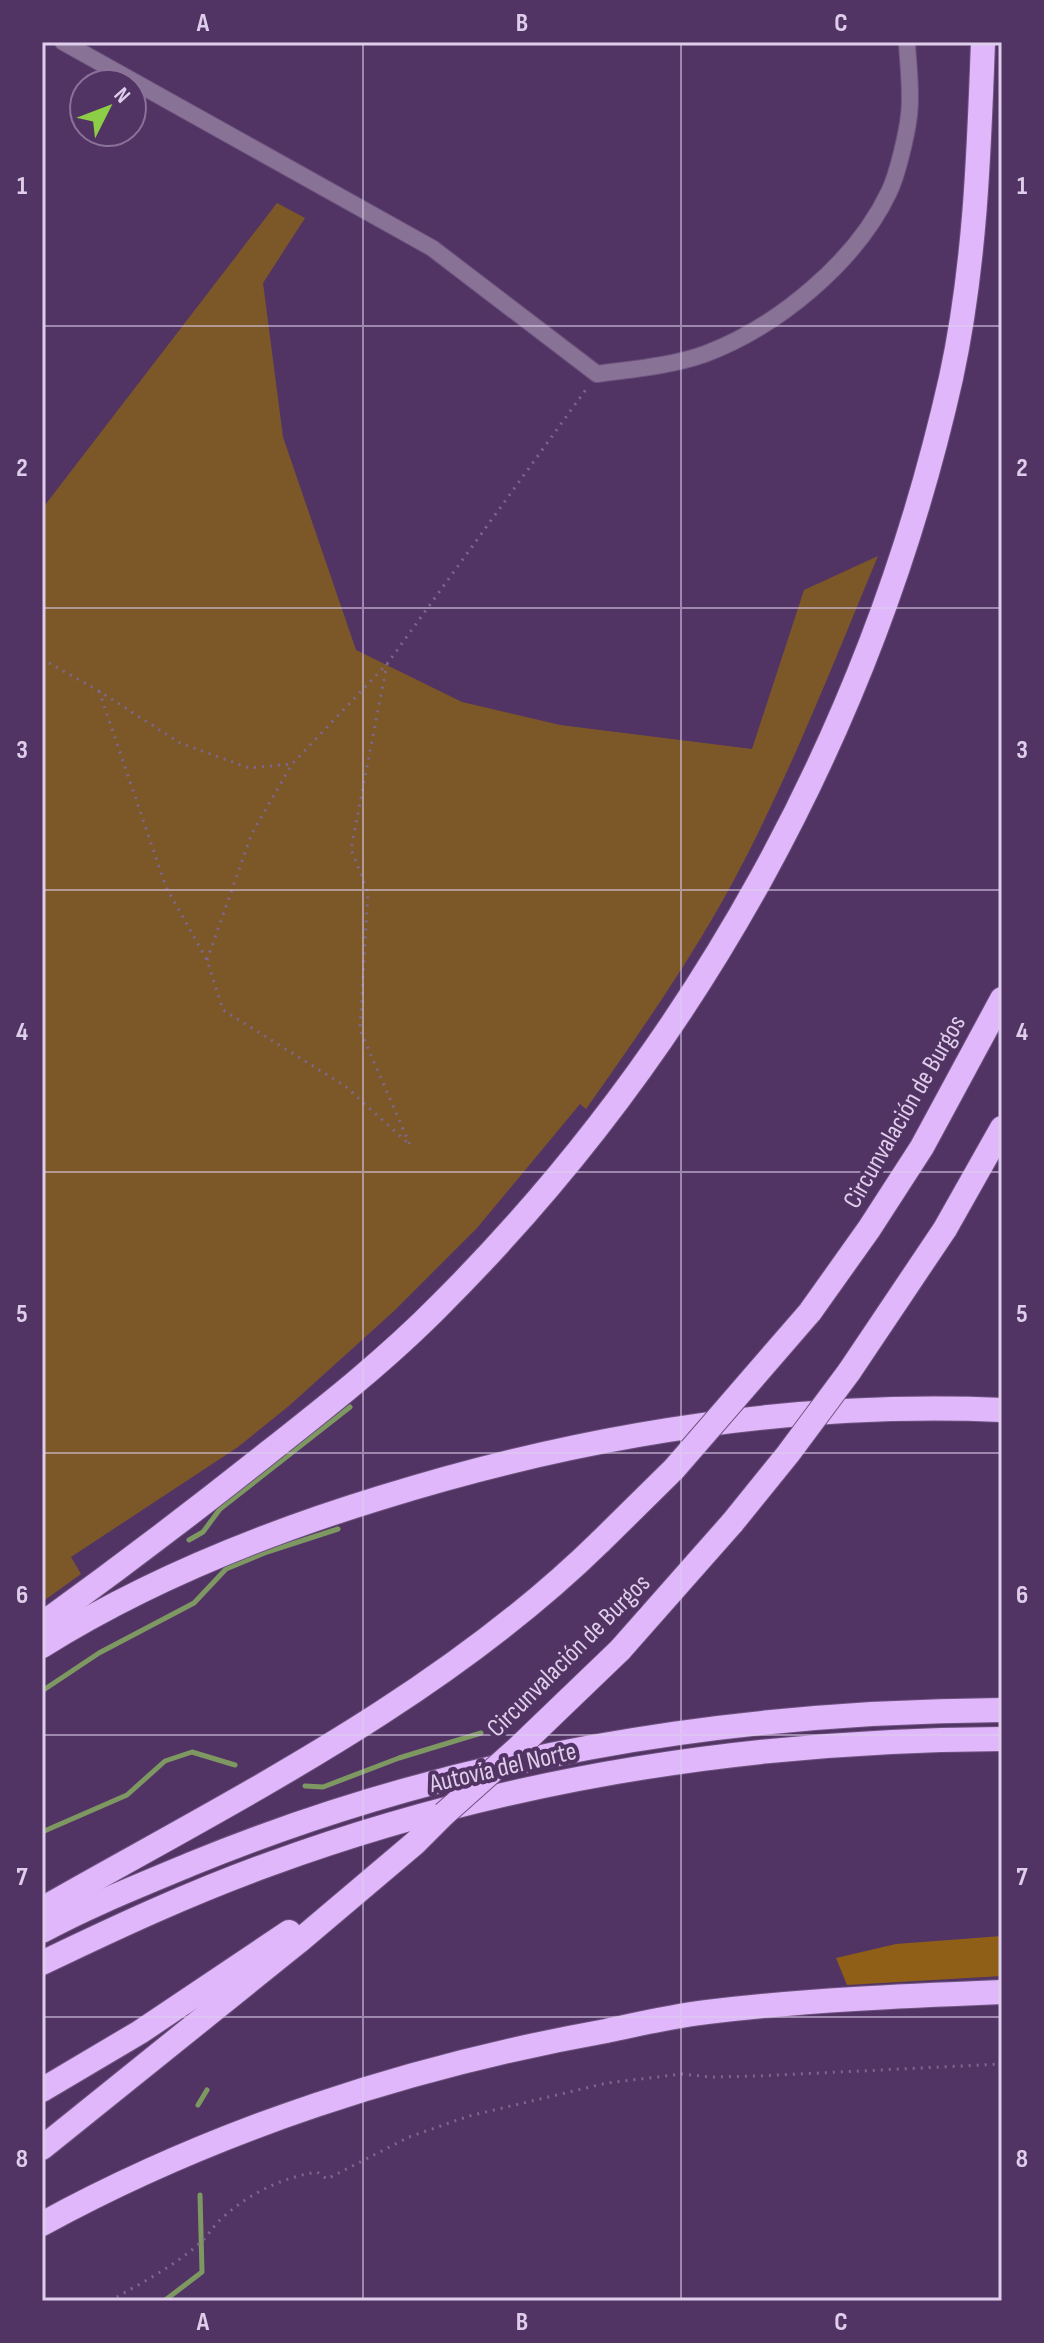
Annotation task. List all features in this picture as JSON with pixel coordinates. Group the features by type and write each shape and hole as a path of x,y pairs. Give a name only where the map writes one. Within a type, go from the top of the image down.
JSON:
{"highway":[{"path":"42,1624 320,1412 439,1306 500,1243 602,1124 721,950 756,891 826,752 859,674 911,530 951,377 966,286 975,208 983,42"},
{"name":"Circunvalación de Burgos","path":"42,1909 264,1784 431,1680 513,1618 601,1541 674,1469 810,1312 922,1147 1002,999"},
{"name":"Circunvalación de Burgos","path":"42,2090 140,2032 287,1933 444,1814 620,1650 733,1522 849,1372 945,1229 1002,1128"},
{"path":"42,1646 140,1593 243,1545 456,1474 549,1451 739,1419 880,1409 1002,1410"},
{"name":"Autovía del Norte","path":"42,1931 144,1884 309,1820 402,1791 561,1753 651,1736 741,1724 844,1714 1002,1710"},
{"name":"Autovía del Norte","path":"42,1963 173,1902 270,1864 389,1825 493,1796 648,1765 728,1754 889,1740 1002,1739"},
{"path":"42,2148 310,1932 415,1843 444,1814"},
{"path":"42,2224 104,2190 244,2132 345,2097 497,2053 704,2012 846,1999 1002,1992"}],"street":[{"path":"63,42 432,248 597,374 665,364 702,355 738,341 781,313 817,284 852,249 874,220 891,189 909,115 907,42"}],"path":[{"path":"207,960 252,833 292,764 387,664 597,374"},
{"path":"42,659 180,743 249,768 292,764"},
{"path":"99,691 166,887 207,960 223,1010 345,1086 410,1145 360,1030 368,892 351,849 387,664"},
{"path":"110,2301 203,2241 220,2220 270,2185 289,2177 317,2172 327,2179 409,2137 469,2116 607,2083 682,2074 723,2077 1002,2064"}],"shaded area":[{"path":"277,203 305,218 263,283 283,437 356,650 462,702 560,725 752,749 804,590 878,556 799,745 729,890 650,1017 586,1109 580,1104 477,1228 394,1311 290,1405 238,1447 71,1557 81,1574 42,1602 42,509"},
{"path":"1002,1936 1002,1976 847,1985 836,1958 896,1944"}],"waterway":[{"path":"189,1540 203,1532 220,1509 350,1407"},
{"path":"42,1691 99,1653 194,1603 226,1569 338,1529"},
{"path":"305,1786 323,1787 399,1758 481,1733"},
{"path":"42,1832 127,1795 165,1761 192,1752 235,1765"},
{"path":"198,2105 207,2090"},
{"path":"164,2301 202,2272 200,2195"}]}
